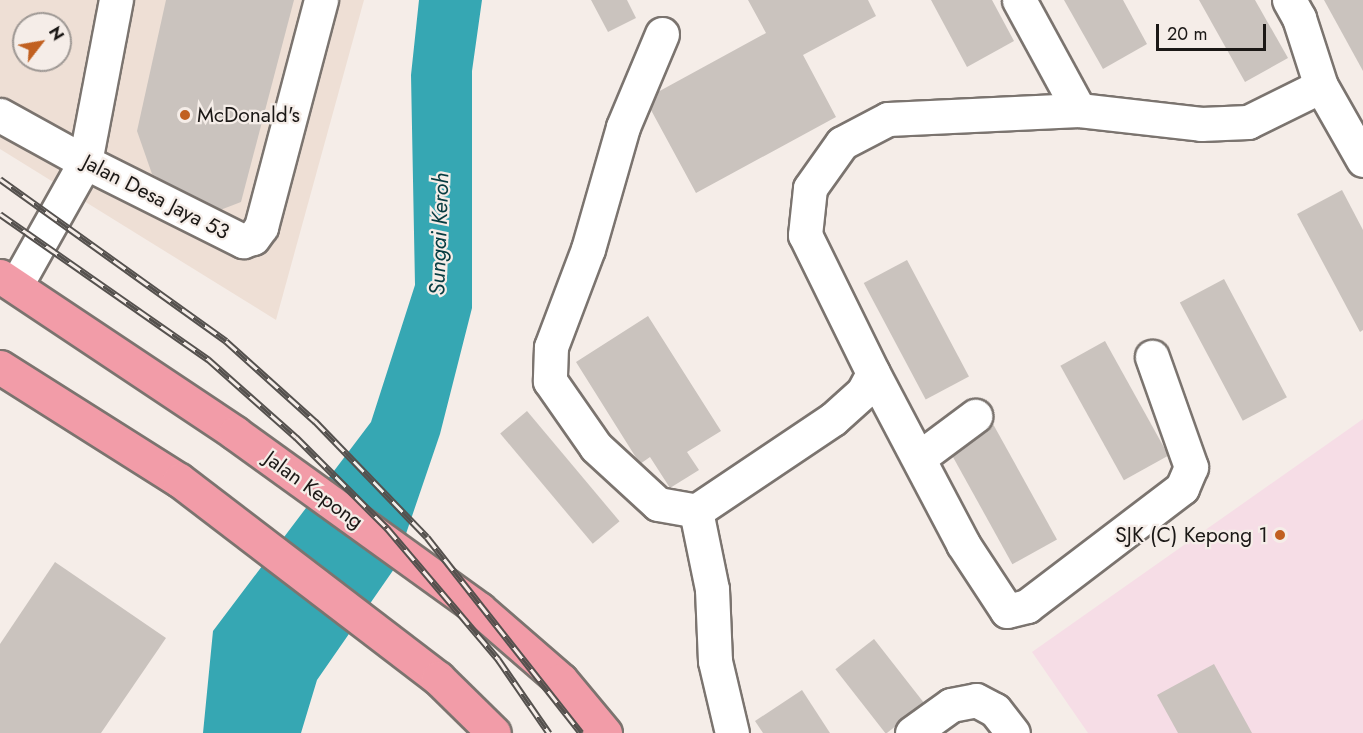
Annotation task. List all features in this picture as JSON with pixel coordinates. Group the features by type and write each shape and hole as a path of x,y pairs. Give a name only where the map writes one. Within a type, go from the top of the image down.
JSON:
{"main road":[{"name":"Jalan Kepong","path":"8,280 235,433 479,609 561,680 605,733"},
{"path":"0,367 180,480 438,678 494,733"}],"street":[{"path":"8,280 85,162 116,0"},
{"name":"Jalan Desa Jaya 53","path":"0,115 85,162 243,241 253,238 261,227 321,0"},
{"path":"1019,0 1079,110"},
{"path":"1289,0 1299,18 1321,87 1363,160"},
{"path":"662,34 623,127 588,249 551,347 550,381 596,447 658,504 696,511 833,419 863,392 873,373"},
{"path":"1152,357 1191,467 1182,488 1027,606 1007,611 998,602 963,544 920,457 873,373 805,235 810,188 842,144 888,119 1079,110 1201,123 1248,122 1321,87"},
{"path":"920,457 975,416"},
{"path":"696,511 712,589 715,661 732,733"},
{"path":"912,733 951,705 976,700 995,710 1013,733"}],"shaded area":[{"path":"0,0 364,0 276,320 0,149"},
{"name":"SJK (C) Kepong 1","path":"1363,419 1363,733 1088,733 1032,652"}],"water":[{"name":"Sungai Keroh","path":"419,0 482,0 472,71 472,308 440,434 394,569 317,680 301,733 203,733 213,631 371,422 415,285 411,75"}],"building":[{"path":"166,0 294,0 241,202 215,212 152,174 137,131"},
{"path":"591,0 627,0 636,18 608,32"},
{"path":"748,0 868,0 876,16 803,55 836,117 696,193 645,99 766,33"},
{"path":"931,0 992,0 1014,41 967,67"},
{"path":"1064,0 1123,0 1147,44 1103,69"},
{"path":"1199,0 1255,0 1288,58 1245,82"},
{"path":"1324,0 1363,0 1363,71"},
{"path":"1342,190 1363,230 1363,330 1360,332 1297,214"},
{"path":"907,260 969,377 926,400 864,283"},
{"path":"1224,279 1287,397 1243,421 1180,302"},
{"path":"648,316 721,431 687,452 699,470 670,488 650,457 640,464 576,362"},
{"path":"1105,341 1169,456 1124,480 1060,366"},
{"path":"527,411 620,521 593,544 500,433"},
{"path":"993,424 1057,539 1012,564 948,449"},
{"path":"55,562 166,638 101,733 0,733 0,644"},
{"path":"874,639 924,704 885,733 835,669"},
{"path":"1214,664 1252,733 1178,733 1157,695"},
{"path":"802,690 830,733 763,733 755,721"}],"railway":[{"path":"0,179 226,341 315,421 427,537 581,733"},
{"path":"0,214 208,359 296,437 387,528 498,659 549,733"}],"place":[{"name":"McDonald's","path":"185,115"},
{"name":"SJK (C) Kepong 1","path":"1280,535"}]}
